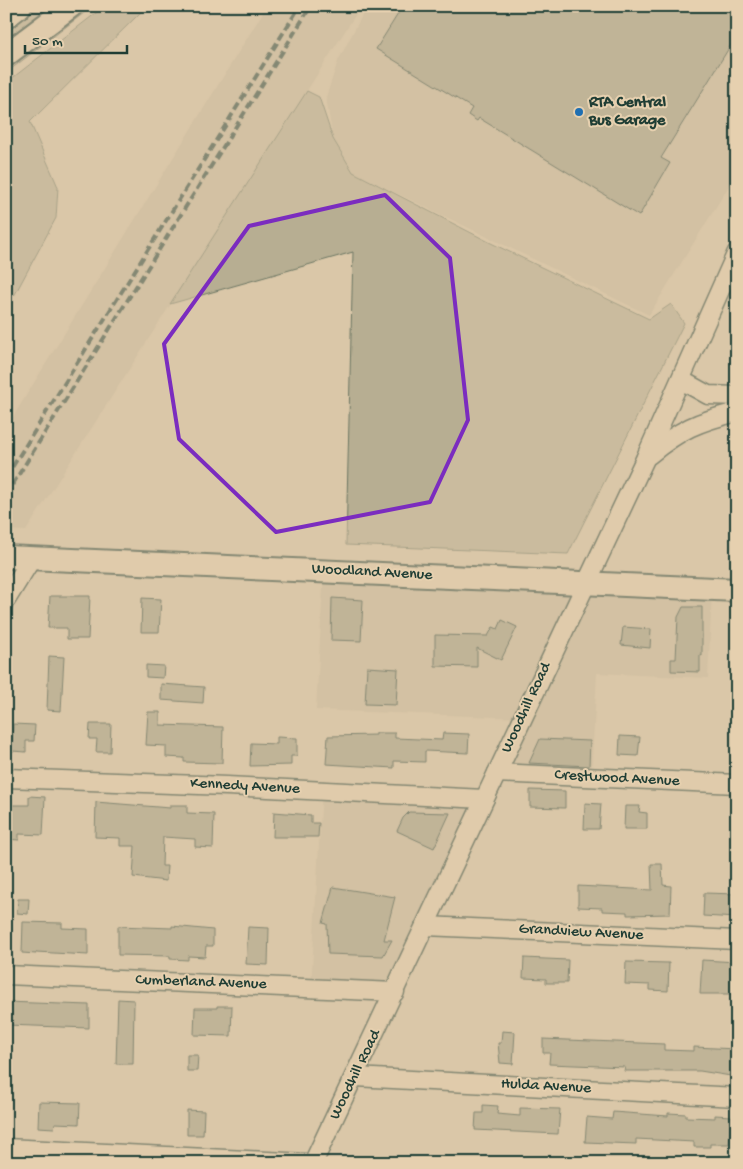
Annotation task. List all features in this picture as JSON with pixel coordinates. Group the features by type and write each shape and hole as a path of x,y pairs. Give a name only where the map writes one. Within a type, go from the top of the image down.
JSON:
{"main road":[{"path":"6,17 20,6"},
{"path":"6,55 71,6"},
{"name":"Woodland Avenue","path":"6,557 737,590"}],"street":[{"name":"Woodhill Road","path":"314,1163 645,459 737,252"},
{"path":"681,380 708,395 737,396"},
{"path":"645,459 675,434 706,420 737,412"},
{"path":"6,600 32,558"},
{"name":"Crestwood Avenue","path":"497,773 737,784"},
{"name":"Kennedy Avenue","path":"6,778 227,786 484,799"},
{"name":"Grandview Avenue","path":"425,926 737,940"},
{"name":"Cumberland Avenue","path":"6,975 395,992"},
{"name":"Hulda Avenue","path":"355,1076 737,1097"},
{"path":"6,1148 308,1163"}],"highlighted area":[{"path":"385,195 450,258 468,420 430,502 276,532 179,439 164,344 249,226"}],"shaded area":[{"path":"35,6 61,6 6,48 6,28"},
{"path":"85,6 93,6 6,73 6,67"},
{"path":"105,6 147,6 30,122 58,187 56,218 14,296 6,289 6,83"},
{"path":"267,6 361,6 26,531 6,530 6,428"},
{"path":"367,6 737,6 737,173 649,315 353,172 333,139 326,97 338,61"},
{"path":"307,91 319,97 333,139 353,172 491,243 649,319 671,304 684,323 568,554 346,545 353,252 170,304"},
{"path":"324,571 712,589 708,678 597,673 591,777 497,773 522,718 316,710"},
{"path":"322,791 484,799 395,992 311,988"}],"building":[{"name":"RTA Central Bus Garage","path":"403,6 737,6 737,35 661,158 670,163 639,216 479,118 477,121 468,115 472,108 376,49"},
{"path":"50,596 90,596 88,639 67,639 67,628 48,628"},
{"path":"142,598 161,599 159,632 141,632"},
{"path":"332,598 363,600 361,641 331,640"},
{"path":"683,607 702,607 702,656 700,655 700,672 671,671 671,659 676,659 678,617"},
{"path":"502,620 517,627 501,660 477,648 477,667 435,666 435,635 488,636 493,627 498,629"},
{"path":"623,627 651,629 650,648 621,645"},
{"path":"49,656 64,657 61,711 47,710"},
{"path":"146,665 164,666 163,678 146,677"},
{"path":"367,667 398,669 396,705 365,704"},
{"path":"161,684 204,687 203,703 161,700"},
{"path":"148,712 160,712 160,725 223,727 222,763 184,762 184,758 166,757 166,746 146,745"},
{"path":"13,724 35,725 34,741 26,741 26,752 12,751"},
{"path":"90,724 111,724 110,752 96,752 97,739 89,739"},
{"path":"376,733 395,733 395,738 442,740 443,733 469,734 468,753 425,751 425,762 394,761 394,768 326,764 328,736 376,735"},
{"path":"620,736 640,737 638,756 619,755"},
{"path":"277,737 297,738 297,756 291,756 291,765 250,766 251,743 277,744"},
{"path":"540,739 590,741 589,766 529,763"},
{"path":"530,790 565,791 565,808 530,807"},
{"path":"29,796 45,797 43,835 19,834 19,840 6,839 6,805 29,805"},
{"path":"96,802 170,808 170,805 187,805 187,813 214,814 213,848 195,847 195,839 163,837 162,866 167,866 166,881 133,877 135,846 120,846 120,838 95,837"},
{"path":"585,803 601,804 599,829 584,829"},
{"path":"625,806 640,806 639,812 647,813 647,829 624,829"},
{"path":"274,812 311,815 311,823 319,823 318,837 273,837"},
{"path":"409,812 450,813 434,848 397,831 403,818"},
{"path":"651,864 662,864 663,885 671,886 670,914 627,915 627,912 602,911 602,908 578,907 578,886 652,890"},
{"path":"333,887 395,897 384,940 392,940 383,956 328,954 327,924 323,923"},
{"path":"704,893 737,894 737,918 703,916"},
{"path":"18,899 29,899 28,914 17,913"},
{"path":"23,922 62,923 62,928 88,929 88,955 22,953"},
{"path":"118,926 172,928 172,926 213,930 213,946 206,946 205,957 188,956 188,960 170,959 170,956 118,955"},
{"path":"248,927 269,928 268,965 246,964"},
{"path":"524,958 568,960 567,983 546,983 546,979 523,978"},
{"path":"702,960 737,962 737,994 700,994"},
{"path":"626,962 669,963 668,991 650,990 650,985 625,984"},
{"path":"118,999 134,1000 133,1064 116,1064"},
{"path":"6,1002 89,1005 89,1028 6,1025"},
{"path":"217,1006 232,1006 231,1036 194,1035 195,1008 217,1008"},
{"path":"502,1031 515,1032 513,1064 500,1063 498,1043 501,1043"},
{"path":"543,1039 664,1044 664,1050 694,1051 694,1047 737,1049 737,1077 700,1071 624,1071 625,1067 549,1064 550,1053 543,1053"},
{"path":"187,1055 198,1055 197,1071 187,1071"},
{"path":"39,1102 80,1103 79,1124 55,1123 54,1128 38,1127"},
{"path":"483,1105 498,1106 497,1114 520,1116 520,1108 560,1109 558,1134 475,1130 476,1113 483,1113"},
{"path":"187,1110 204,1111 203,1135 187,1135"},
{"path":"613,1112 668,1116 668,1113 686,1114 686,1117 715,1118 715,1115 731,1116 729,1144 710,1144 710,1147 694,1147 694,1142 636,1139 636,1144 585,1142 587,1117 612,1119"}],"railway":[{"path":"6,477 300,6"},
{"path":"6,495 311,6"}],"place":[{"name":"RTA Central Bus Garage","path":"579,112"}]}
